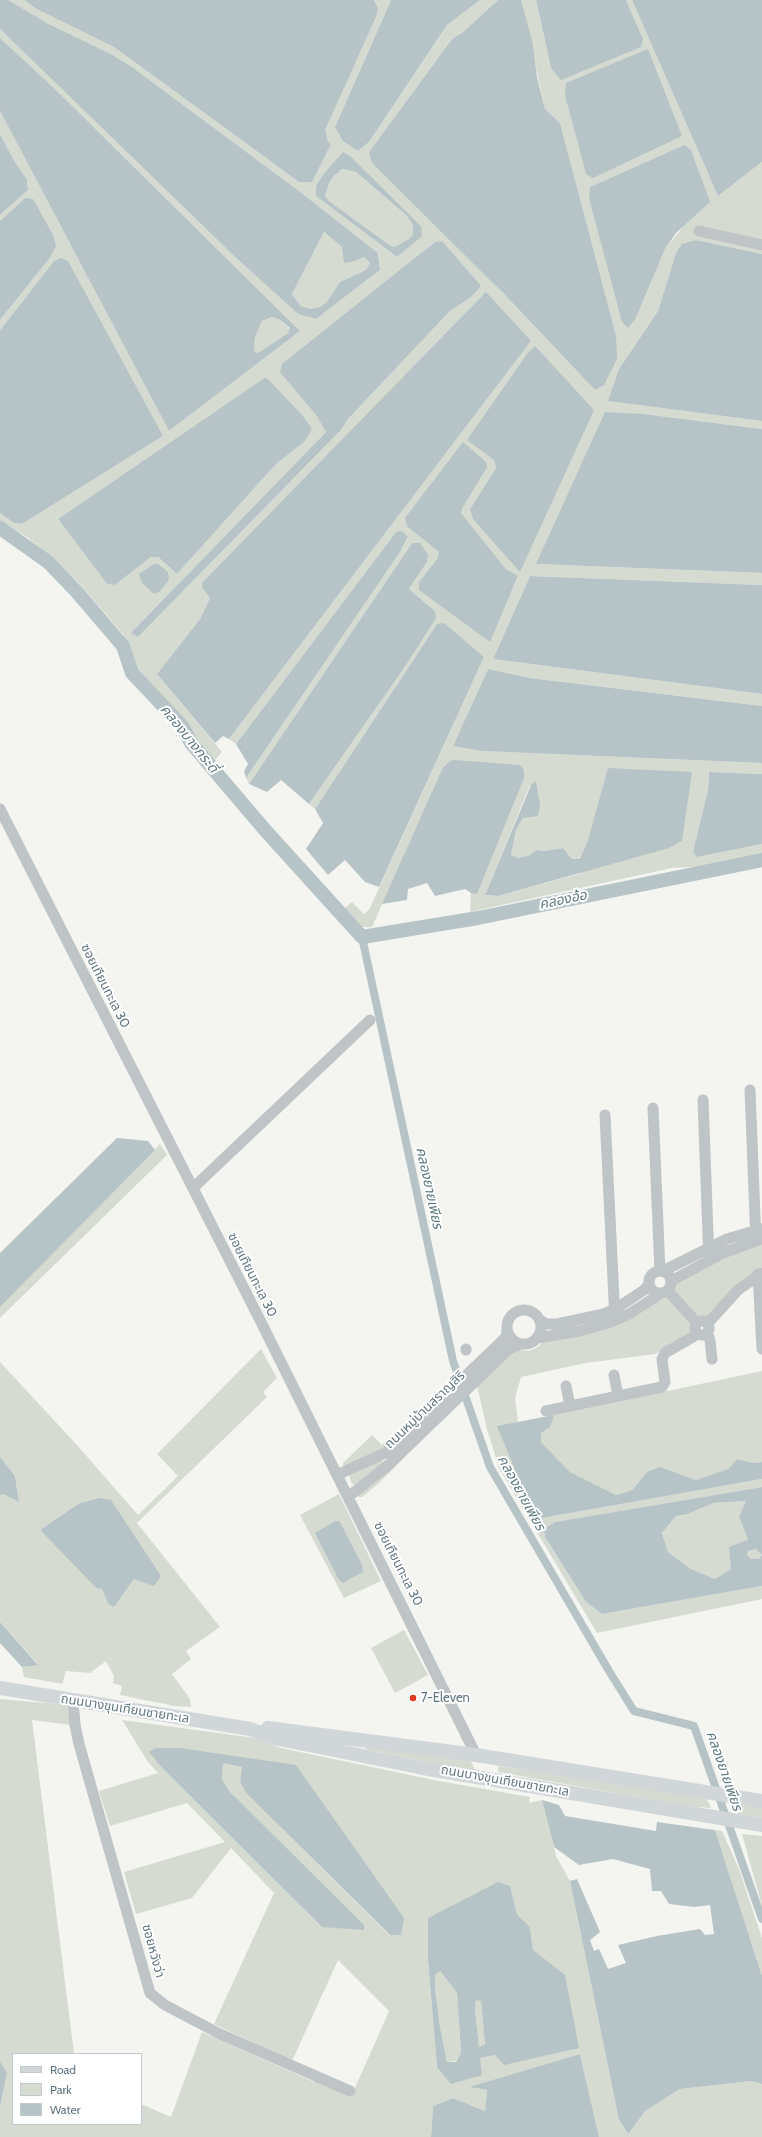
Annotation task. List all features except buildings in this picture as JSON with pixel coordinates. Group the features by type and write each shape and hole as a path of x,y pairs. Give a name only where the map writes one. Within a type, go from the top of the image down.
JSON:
{"main road":[{"name":"ถนนบางขุนเทียนชายทะเล","path":"0,1688 250,1729 274,1738 423,1768 760,1824"},
{"name":"ถนนบางขุนเทียนชายทะเล","path":"250,1729 268,1728 299,1731 335,1738 476,1755 757,1800"},
{"path":"476,1755 483,1768 510,1782"},
{"path":"493,1772 493,1767 498,1762 507,1760"}],"street":[{"path":"699,231 762,245"},
{"name":"ซอยเทียนทะเล 30","path":"0,809 193,1188 476,1755"},
{"path":"193,1188 370,1020"},
{"path":"750,1090 759,1235"},
{"path":"703,1100 710,1261"},
{"path":"653,1108 661,1271"},
{"path":"606,1115 615,1315"},
{"path":"540,1320 541,1331 537,1338 529,1344 521,1344 512,1340 507,1330 508,1320 511,1315 521,1310 532,1311 546,1324 557,1324 615,1315 649,1285 652,1274 727,1239 759,1235"},
{"path":"537,1338 594,1327 666,1288 723,1253 759,1235"},
{"path":"661,1271 669,1275 666,1288"},
{"path":"546,1411 662,1387 665,1382 662,1359 665,1353 702,1328 738,1290 760,1274"},
{"path":"760,1274 762,1349"},
{"path":"649,1285 653,1291 666,1288"},
{"path":"666,1288 702,1328 710,1340 712,1359"},
{"name":"ถนนหมู่บ้านสราญสิริ","path":"348,1497 367,1484 388,1464 427,1420 474,1374 506,1337 507,1330"},
{"name":"ถนนหมู่บ้านสราญสิริ","path":"474,1374 509,1349 521,1344"},
{"path":"614,1375 618,1396"},
{"path":"566,1386 570,1406"},
{"name":"ถนนหมู่บ้านสราญสิริ","path":"337,1475 385,1453 427,1420"},
{"path":"378,1456 384,1456 388,1464"},
{"name":"ซอยหวังว่า","path":"74,1700 75,1725 79,1744 150,1993 165,2005 220,2034 350,2091"}],"green space":[{"path":"8,0 24,0 114,47 299,182 312,182 331,144 328,142 324,130 376,17 378,8 374,0 391,0 335,127 358,151 369,142 447,25 480,0 498,0 463,32 452,39 369,152 595,390 616,335 560,123 545,109 521,0 536,0 551,68 643,39 626,0 632,0 718,196 762,162 762,254 696,240 676,253 658,311 619,369 609,401 762,421 762,429 644,414 536,564 762,573 762,585 530,576 493,659 762,694 762,706 530,678 488,669 453,746 481,751 762,763 762,774 709,772 708,791 697,857 762,844 762,855 707,866 672,868 470,912 471,893 477,893 442,769 372,927 360,927 344,909 352,902 364,914 369,910 484,657 437,624 315,809 309,804 404,668 435,611 409,589 427,562 412,543 249,784 246,778 400,552 408,538 396,532 236,744 229,739 531,341 203,589 210,598 200,619 157,674 222,752 214,761 160,698 133,663 123,634 76,580 27,537 0,521 0,513 14,523 22,524 163,436 54,261 0,330 0,320 49,259 25,198 0,221 0,215 28,190 27,179 15,162 0,134 0,111 169,431 300,331 53,87 0,38 0,29 234,256 298,314 316,319 380,270 378,253 299,191 132,67 111,54 49,24","holes":["684,145 687,222 665,249 636,318 590,187","344,152 421,226 397,257 316,196 325,172","434,242 471,297 449,312 348,419 341,430 138,637 132,633 327,431 317,415 415,259","267,377 304,442 276,464 177,574 158,557 151,557 115,585 107,584 58,519","593,410 470,509 496,468 494,460 467,439","463,507 461,513 471,526 506,569 518,577 489,642 419,582 437,559 439,552 431,544","530,785 538,815 523,817 516,830 511,855 518,858 530,855 536,850 543,851 563,848 572,859 580,857 588,840 582,873 498,896 485,895"]},
{"path":"342,169 356,172 406,215 413,225 413,234 409,239 394,247 329,201 325,196 329,183"},
{"path":"324,232 342,247 355,261 364,257 370,263 366,270 340,282 326,303 320,308 311,309 301,306 292,294"},
{"path":"272,317 280,320 290,329 288,333 258,353 254,352 255,337 262,321"},
{"path":"160,1144 167,1155 0,1318 0,1307"},
{"path":"762,1243 762,1267 751,1274 708,1317 702,1316 691,1322 692,1333 655,1354 586,1363 521,1377 515,1398 518,1422 498,1427 542,1518 762,1479 762,1487 555,1522 544,1529 545,1537 586,1602 602,1614 762,1586 762,1599 597,1633 499,1468 487,1429 477,1386 513,1349 529,1351 538,1347 546,1338 567,1337 657,1297 666,1296 673,1290 676,1282 709,1263"},
{"path":"261,1349 277,1378 263,1392 267,1397 137,1523 220,1627 186,1651 191,1659 172,1674 190,1699 191,1707 175,1706 120,1695 122,1686 113,1683 114,1676 106,1661 90,1673 66,1671 62,1684 24,1677 22,1667 38,1664 0,1622 0,1495 3,1494 19,1502 15,1476 0,1457 0,1362 76,1444 138,1515 178,1476 157,1454","holes":["78,1504 134,1579 114,1606 108,1604 102,1589 96,1588 40,1530"]},
{"path":"762,1371 762,1462 754,1463 737,1459 728,1469 696,1480 680,1474 647,1472 632,1490 616,1495 570,1472 541,1442 541,1433 554,1415"},
{"path":"440,1391 442,1392 379,1451 344,1467 343,1466 343,1463 372,1435 382,1445"},
{"path":"458,1404 378,1484 362,1497 359,1497 357,1494"},
{"path":"381,1459 384,1463 355,1485 352,1484 349,1475"},
{"path":"339,1494 381,1581 344,1598 300,1515"},
{"path":"746,1501 739,1517 748,1540 731,1569 715,1579 691,1569 668,1552 662,1533 676,1516 688,1514 713,1503"},
{"path":"756,1549 762,1555 759,1559 751,1559 747,1555 748,1551"},
{"path":"404,1630 428,1675 395,1693 371,1648"},
{"path":"0,1699 68,1705 71,1725 32,1720 74,2053 12,2053 12,2125 142,2125 142,2104 171,2117 202,2032 314,2082 319,2073 354,2090 389,2011 338,1960 292,2061 214,2024 274,1893 231,1848 192,1898 136,1914 124,1872 225,1842 187,1803 110,1826 99,1791 158,1773 148,1762 122,1720 255,1738 281,1748 439,1781 530,1797 529,1803 542,1800 556,1856 570,1881 619,2120 627,2133 645,2111 680,2089 751,2081 762,2084 762,2137 599,2137 580,2054 470,2087 487,2090 485,2111 453,2098 433,2106 431,2137 0,2137 0,2107 7,2073 0,2061","holes":["150,1752 296,1765 401,1935 389,1935 246,1793 240,1782 243,1767 223,1763 222,1779 322,1927 165,1771","510,1886 517,1914 530,1927 533,1950 546,1962 495,2055 437,2067 428,1960 428,1918"]},
{"path":"365,1747 469,1758 476,1772 365,1749"},
{"path":"499,1766 706,1797 711,1808 687,1806 498,1772"},
{"path":"736,1802 762,1804 762,1818 739,1814"},
{"path":"715,1830 722,1831 739,1869 762,1938 762,1976"},
{"path":"742,1834 762,1836 762,1906"},
{"path":"440,1971 457,1993 461,2053 456,2061 447,2062 440,2027 435,1988 435,1975"},
{"path":"476,2000 481,2000 485,2044 479,2047 475,2009"}],"water":[{"path":"0,0 8,0 49,24 111,54 132,67 299,191 378,253 380,270 316,319 298,314 234,256 0,29","holes":["324,232 342,247 344,263 355,261 364,257 370,263 366,270 340,282 326,303 320,307 311,309 301,306 292,294"]},
{"path":"24,0 374,0 378,8 376,17 325,130 328,142 331,144 312,182 299,182 114,47 37,9"},
{"path":"391,0 480,0 447,25 369,142 358,151 343,141 335,127"},
{"path":"498,0 521,0 532,40 537,77 545,109 560,123 616,335 617,359 604,385 595,390 504,294 372,163 369,152 452,39 463,32"},
{"path":"536,0 626,0 643,39 641,47 561,80 551,68"},
{"path":"632,0 762,0 762,162 718,196"},
{"path":"0,38 53,87 300,331 169,431 0,111","holes":["272,317 280,320 290,328 288,333 258,353 254,352 255,337 262,321"]},
{"path":"648,49 682,136 593,178 586,174 565,95 566,83"},
{"path":"0,134 15,162 27,179 28,190 0,215"},
{"path":"684,145 691,150 710,202 676,233 665,249 636,318 628,328 622,322 589,198 590,187"},
{"path":"343,152 350,156 421,226 422,236 397,257 316,196 316,186 325,172","holes":["342,169 356,172 406,215 413,225 413,234 409,239 394,247 388,244 329,201 325,196 329,183"]},
{"path":"25,198 33,199 53,235 56,246 49,259 0,320 0,221"},
{"path":"696,240 762,254 762,421 608,401 619,369 658,311 676,253 682,244"},
{"path":"442,241 481,286 471,297 449,312 348,419 341,430 138,637 131,633 326,432 317,416 280,372 282,364 435,242"},
{"path":"61,258 68,261 163,436 22,524 14,523 0,513 0,330 54,261"},
{"path":"486,292 531,341 229,739 223,736 215,743 157,674 200,619 210,598 203,589 202,583"},
{"path":"535,346 594,410 520,572 473,519 470,509 496,468 494,460 467,440 527,354"},
{"path":"266,377 302,415 312,429 304,442 276,464 177,574 158,557 151,557 115,585 107,584 58,519"},
{"path":"605,412 644,414 762,429 762,573 536,564"},
{"path":"463,442 486,462 487,467 463,507 461,513 506,569 518,576 490,642 419,590 419,582 437,559 439,552 407,526 405,518"},
{"path":"402,531 408,537 400,552 246,778 244,771 248,764 236,744 396,532"},
{"path":"412,543 420,543 428,555 427,562 409,589 435,611 436,618 404,668 309,804 281,780 267,792 249,784"},
{"path":"154,564 158,564 168,572 169,580 160,591 154,594 142,583 139,574"},
{"path":"530,576 762,585 762,694 493,659"},
{"path":"444,623 484,657 379,887 365,882 345,860 328,875 306,849 323,823 315,809 437,624"},
{"path":"488,669 530,678 762,706 762,763 481,751 453,746"},
{"path":"455,760 520,765 524,770 524,778 477,894 471,893 465,889 435,896 427,883 408,889 407,900 382,904 442,769 450,761"},
{"path":"608,768 692,772 682,841 669,848 498,896 485,895 531,785 536,781 540,805 538,816 523,818 516,830 511,855 518,858 530,855 536,850 543,851 563,848 572,859 580,858 588,840"},
{"path":"709,772 762,774 762,844 697,857 693,852 708,791"},
{"path":"117,1138 148,1141 155,1150 0,1307 0,1253"},
{"path":"554,1415 550,1427 541,1433 541,1442 570,1472 616,1495 632,1490 647,1472 660,1467 696,1480 728,1469 737,1459 754,1463 762,1462 762,1479 542,1518 530,1506 497,1426"},
{"path":"0,1457 15,1476 19,1502 3,1494 0,1495"},
{"path":"762,1487 762,1555 762,1586 602,1614 586,1602 545,1537 544,1529 555,1522","holes":["746,1501 739,1517 748,1540 729,1547 731,1569 715,1579 691,1569 668,1552 662,1533 676,1516 688,1514 713,1503","756,1549 762,1555 759,1559 751,1559 747,1555 748,1551"]},
{"path":"100,1498 111,1500 161,1576 154,1586 134,1579 114,1607 108,1604 102,1589 96,1588 40,1530 78,1504"},
{"path":"335,1521 339,1521 341,1524 362,1565 363,1572 343,1583 339,1580 315,1533"},
{"path":"0,1622 38,1665 22,1667 0,1643"},
{"path":"156,1748 180,1748 296,1765 404,1918 401,1935 390,1935 246,1793 240,1782 242,1767 223,1763 222,1779 231,1793 364,1925 364,1930 322,1927 165,1771 149,1752"},
{"path":"542,1800 559,1805 565,1816 656,1831 657,1822 715,1830 762,1976 762,2084 751,2081 680,2089 645,2111 628,2134 619,2120 570,1881 577,1879 600,1932 590,1940 594,1951 599,1949 608,1969 626,1963 618,1945 657,1936 700,1929 705,1935 714,1934 710,1905 694,1907 669,1904 661,1891 652,1891 650,1869 613,1859 579,1865 554,1847"},
{"path":"498,1882 510,1886 517,1914 530,1927 533,1950 565,1975 579,2048 504,2065 495,2055 480,2058 482,2075 451,2084 437,2067 428,1960 428,1918","holes":["440,1971 457,1993 461,2053 456,2062 447,2062 440,2027 435,1988 435,1975","476,2000 481,2001 485,2044 479,2047 475,2009"]},
{"path":"580,2054 599,2137 431,2137 433,2106 453,2098 485,2111 487,2090 469,2087"},
{"path":"0,2061 7,2073 0,2107"}],"waterway":[{"name":"คลองบางกระดี่","path":"0,528 48,562 76,591 123,646 132,673 183,727 191,743 265,830 362,937 478,918 762,860"},
{"name":"คลองยายเพียร","path":"362,937 453,1361 490,1467 609,1671 634,1711 694,1726 762,1919"}],"place":[{"name":"7-Eleven","path":"413,1698"}],"water label":[{"name":"คลองอ้อ","path":"563,900"}]}
